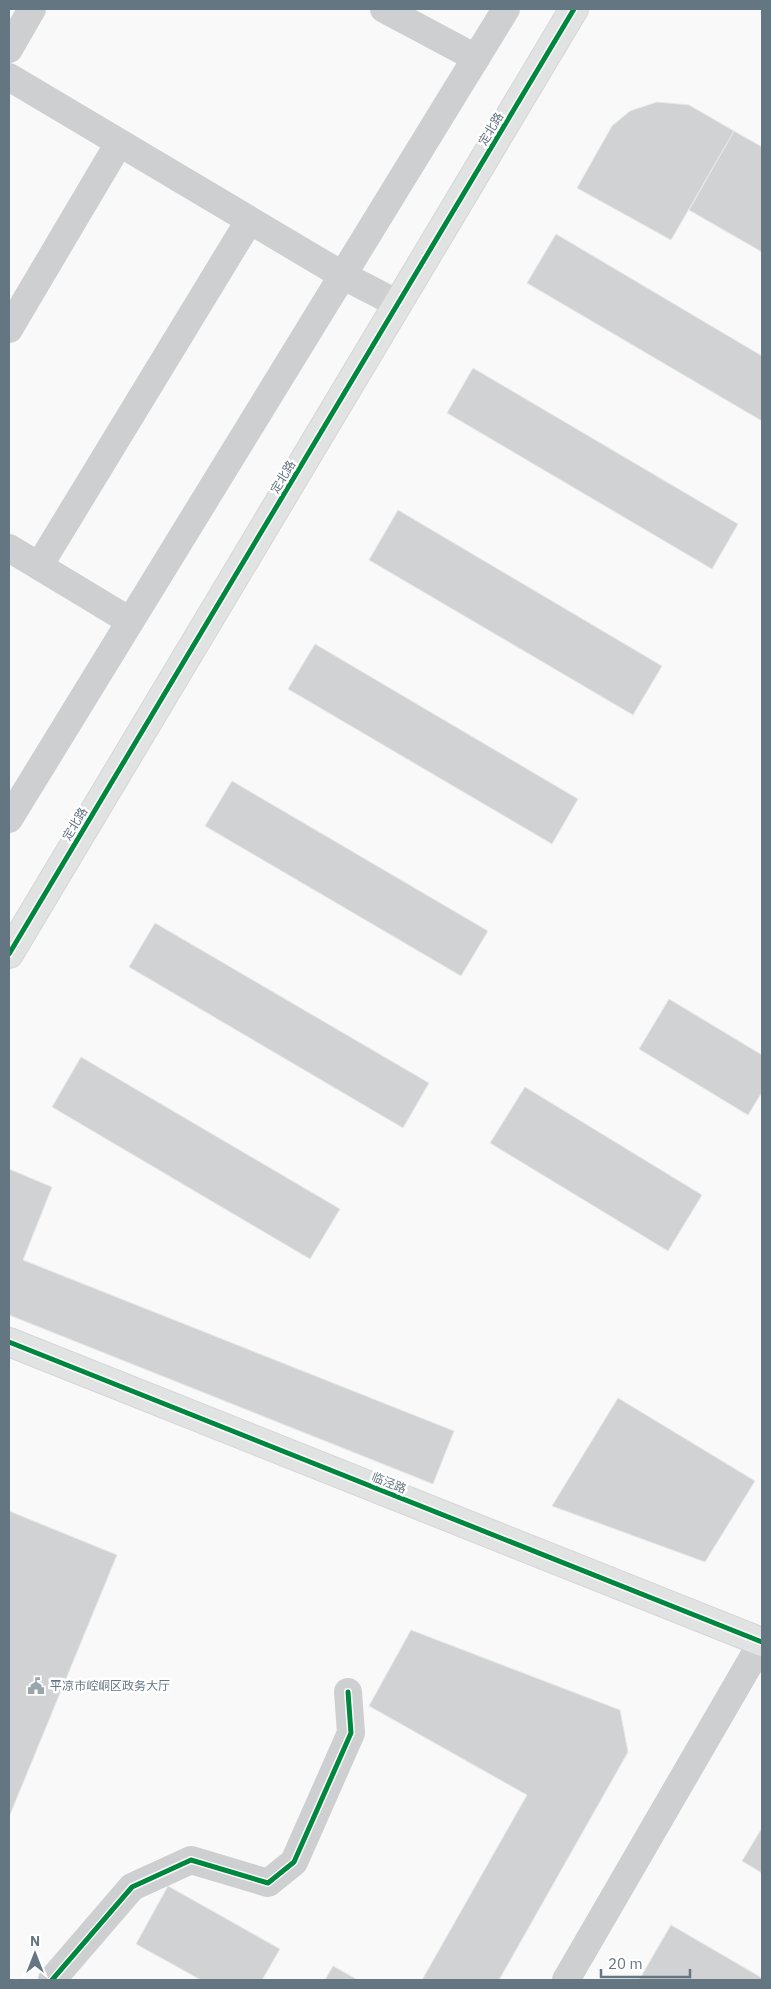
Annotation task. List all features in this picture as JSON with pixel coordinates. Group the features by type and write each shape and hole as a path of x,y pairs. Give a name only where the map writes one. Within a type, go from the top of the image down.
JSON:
{"street":[{"path":"9,49 32,9"},
{"path":"384,9 476,58"},
{"path":"9,819 506,9"},
{"name":"定北路","path":"9,954 574,9"},
{"path":"9,77 342,275 398,304"},
{"path":"9,329 119,143"},
{"path":"39,566 250,220"},
{"path":"9,548 130,621"},
{"name":"临泾路","path":"9,1342 762,1642"},
{"path":"566,1980 762,1642"},
{"path":"52,1980 132,1887 191,1860 268,1883 294,1862 351,1732 348,1692"}],"building":[{"path":"657,102 689,105 734,131 671,240 577,188 612,126 630,111"},
{"path":"734,131 762,147 762,252 689,210"},
{"path":"556,234 762,356 762,421 527,283"},
{"path":"473,368 738,524 712,569 447,413"},
{"path":"398,510 662,666 633,715 369,560"},
{"path":"315,644 578,799 552,844 288,689"},
{"path":"232,781 488,931 461,976 205,826"},
{"path":"155,923 429,1083 403,1128 129,967"},
{"path":"669,999 762,1055 762,1092 748,1115 639,1049"},
{"path":"81,1057 340,1209 310,1259 52,1107"},
{"path":"525,1087 702,1195 668,1251 490,1143"},
{"path":"9,1169 52,1187 23,1260 454,1431 433,1484 9,1315"},
{"path":"618,1398 755,1481 705,1562 552,1506"},
{"name":"平凉市崆峒区政务大厅","path":"9,1511 117,1555 9,1817"},
{"path":"411,1630 620,1710 628,1752 499,1980 422,1980 527,1795 369,1706"},
{"path":"762,1828 762,1873 742,1861"},
{"path":"168,1886 280,1949 262,1980 201,1980 136,1944"},
{"path":"671,1925 762,1978 762,1980 639,1980"},
{"path":"333,1966 358,1980 325,1980"}],"cycle path":[{"path":"9,954 574,9"},
{"path":"9,1342 762,1642"},
{"path":"52,1980 132,1887 191,1860 268,1883 294,1862 351,1733 348,1692"}],"place":[{"name":"平凉市崆峒区政务大厅","path":"36,1686"}]}
